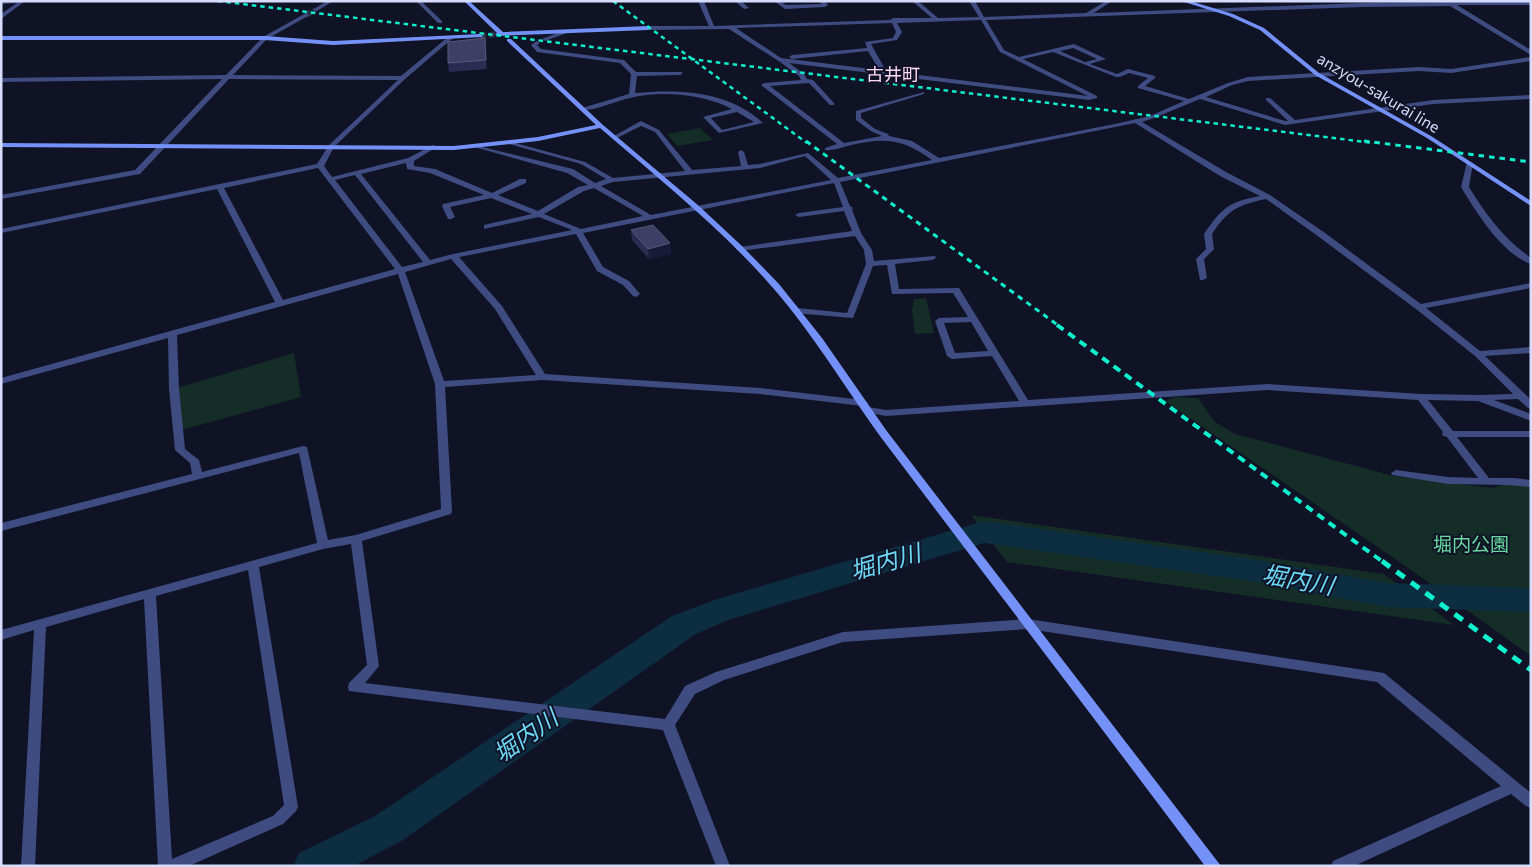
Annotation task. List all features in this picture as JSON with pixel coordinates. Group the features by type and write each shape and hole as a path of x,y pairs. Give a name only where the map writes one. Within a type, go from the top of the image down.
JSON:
{"street":[{"path":"1,2 23,1"},
{"path":"1,16 23,1"},
{"path":"316,10 331,1"},
{"path":"418,1 440,22"},
{"path":"466,1 601,126 696,208 740,249 797,311 865,407 1028,624 1214,866"},
{"path":"700,1 712,27"},
{"path":"737,1 746,8"},
{"path":"776,1 784,7 825,5 822,1"},
{"path":"914,1 936,19"},
{"path":"779,60 1090,98 1095,97 1002,51 972,1"},
{"path":"1087,15 1110,1"},
{"name":"anzyou-sakurai line","path":"1183,1 1262,29 1317,74 1429,137 1531,204"},
{"path":"1297,1 1305,7"},
{"path":"502,35 648,28 730,27 1305,7 1449,3 1531,4"},
{"path":"1449,3 1531,53"},
{"path":"1,197 137,172 164,146 265,38 306,15"},
{"path":"883,72 867,43 895,39 900,32 893,20"},
{"path":"730,27 802,76 804,80"},
{"path":"544,39 564,32"},
{"path":"1,38 265,38 332,43 480,36"},
{"path":"1,231 320,166 331,146 403,78 450,38"},
{"path":"537,43 534,45 539,51 622,61 634,74 632,95"},
{"path":"1017,59 1074,46 1103,59 1087,63"},
{"path":"779,60 870,49"},
{"path":"1055,51 1087,63 1101,71 1118,76 1128,71 1153,78 1140,87 1190,101"},
{"path":"1,381 428,262 648,216 1136,121 1248,79 1419,69 1451,71 1531,59"},
{"path":"634,74 680,73"},
{"path":"1,80 227,77 403,78"},
{"path":"832,104 811,81 804,80 764,85 842,146"},
{"path":"584,109 632,95 672,91 693,92 740,108 760,123 721,132 706,117 740,108"},
{"path":"922,93 858,112 858,118 873,130 886,136 920,146 937,160"},
{"path":"1200,97 1285,123 1379,108 1433,102 1531,97"},
{"path":"1268,98 1294,122"},
{"path":"1136,121 1223,174 1267,198 1419,306 1478,354 1531,406"},
{"path":"615,137 641,123 657,131 689,171"},
{"path":"1,145 476,146 508,143 601,126"},
{"path":"827,149 886,136"},
{"path":"508,143 583,163 612,180"},
{"path":"476,146 570,171 648,216"},
{"path":"331,179 410,160 433,147"},
{"path":"741,152 745,167"},
{"path":"487,227 541,213 581,189 612,180 689,171 760,166 806,154 836,180 858,233 868,250 870,264 850,316 797,311"},
{"path":"410,160 410,167 432,171 541,213 578,230 600,269 626,282 636,294"},
{"path":"1469,163 1465,187 1475,204 1490,226 1510,248 1531,262"},
{"path":"1,635 323,544 356,539 447,512 440,384 401,271 320,166"},
{"path":"357,173 428,262"},
{"path":"451,217 446,206 493,195 523,181"},
{"path":"220,187 280,303"},
{"path":"1203,278 1200,259 1210,249 1208,234 1223,211 1236,203 1267,198"},
{"path":"799,215 848,208"},
{"path":"740,249 858,233"},
{"path":"453,256 499,308 542,377"},
{"path":"870,264 932,258"},
{"path":"892,262 895,292 956,290 1025,403"},
{"path":"1419,306 1531,286"},
{"path":"973,319 940,321 952,356 994,353"},
{"path":"172,333 174,389 180,450 195,462 198,476"},
{"path":"1478,354 1531,350"},
{"path":"440,384 542,377 760,391 865,407 886,413 1268,387 1421,397 1479,398 1522,396"},
{"path":"1421,397 1447,434 1487,482"},
{"path":"1479,398 1531,418"},
{"path":"1447,434 1531,434"},
{"path":"1,527 303,449 323,544"},
{"path":"1396,473 1456,481 1487,482 1512,480 1531,484"},
{"path":"356,539 373,666 354,687 668,725"},
{"path":"172,866 278,820 291,808 253,564"},
{"path":"150,593 165,866"},
{"path":"28,866 40,624"},
{"path":"668,725 690,690 720,676 844,637 1028,624 1380,678 1531,802"},
{"path":"668,725 723,866"},
{"path":"1338,866 1513,787"}],"green space":[{"path":"700,128 713,140 677,146 667,134"},
{"path":"926,298 934,333 915,334 912,311 914,299"},
{"path":"294,353 301,397 178,431 174,389"},
{"name":"堀内公園","path":"1176,397 1198,398 1215,422 1235,434 1394,476 1492,488 1513,482 1531,485 1531,656 1414,572 1165,401"},
{"path":"971,515 1384,574 1454,625 1007,562"}],"building":[{"path":"485,38 486,60 448,63 448,42"},
{"path":"653,225 670,243 648,249 631,230"}],"waterway":[{"name":"堀内川","path":"313,866 389,828 684,625 717,611 984,532 1257,571 1387,595 1531,600"}],"tunnel":[{"path":"306,15 315,10"},
{"path":"480,36 498,34"}],"railway":[{"path":"218,1 693,59"},
{"path":"613,1 693,59"},
{"path":"693,59 1374,143"},
{"path":"693,59 807,143"},
{"path":"806,141 1059,326"},
{"path":"1364,141 1531,162"},
{"path":"1057,325 1383,562"},
{"path":"1382,561 1531,670"}],"district":[{"name":"古井町","path":"893,74"}]}
